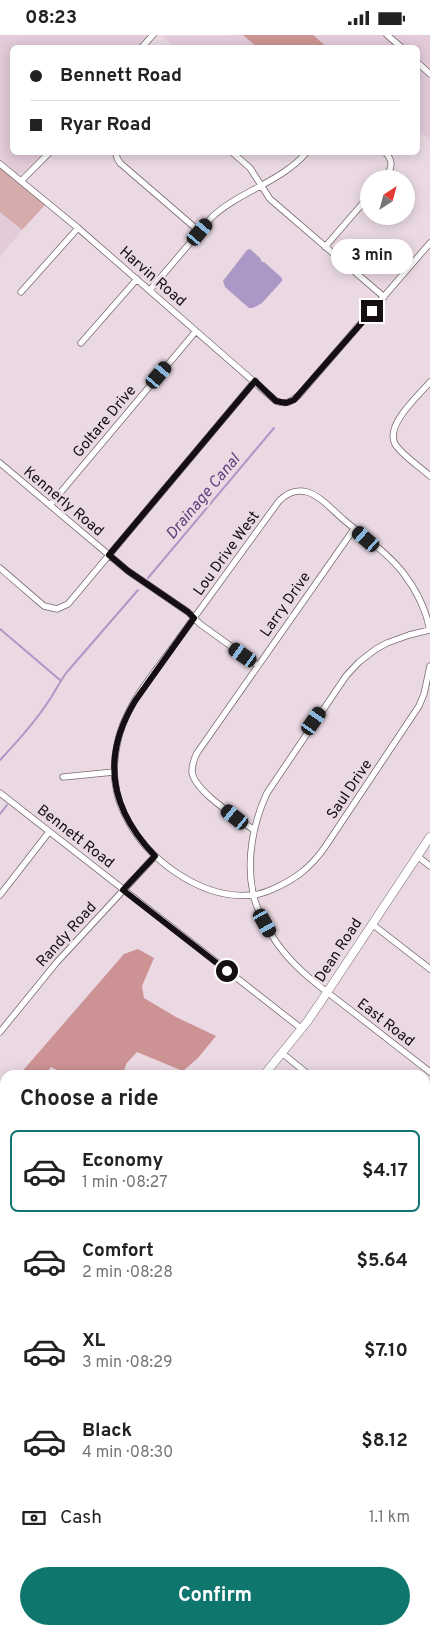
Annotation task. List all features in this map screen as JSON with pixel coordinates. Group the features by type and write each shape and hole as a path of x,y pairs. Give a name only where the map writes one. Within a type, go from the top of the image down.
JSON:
{"main road":[{"name":"Dean Road","path":"268,1070 302,1029 328,992 430,837"}],"street":[{"path":"144,45 153,35"},
{"path":"387,35 399,45"},
{"path":"420,65 430,74"},
{"path":"21,181 47,155"},
{"path":"117,155 120,163 200,232"},
{"path":"235,155 250,168 260,185 276,205 384,297 430,243"},
{"path":"150,291 223,207 288,169 304,155"},
{"path":"387,155 391,164 390,170"},
{"name":"Harvin Road","path":"0,164 78,228 276,401 289,402 306,388 384,297"},
{"path":"325,247 360,206"},
{"path":"22,292 78,228"},
{"path":"81,343 137,279"},
{"name":"Goltare Drive","path":"50,505 196,331"},
{"path":"0,568 44,606 57,609 68,604 255,381"},
{"path":"430,382 398,419 393,433 395,444 430,476"},
{"name":"Kennerly Road","path":"0,463 128,571 188,612 200,625 257,665"},
{"name":"Lou Drive West","path":"253,895 220,892 194,884 172,870 140,840 124,814 116,789 114,771 116,747 127,715 194,618 285,495 300,491 316,496 354,529"},
{"path":"354,529 403,573 419,599 430,630"},
{"name":"Larry Drive","path":"254,831 203,791 197,784 192,772 194,760 257,665 354,529"},
{"name":"East Road","path":"427,1070 303,972 282,950 265,923 253,895 251,875 252,838 258,813 273,782 352,669 365,656 387,643 404,636 430,630"},
{"name":"Saul Drive","path":"253,895 265,893 295,879 314,863 418,705 424,694 430,666"},
{"path":"63,777 114,771"},
{"name":"Bennett Road","path":"0,793 302,1029"},
{"path":"0,895 49,831"},
{"name":"Randy Road","path":"0,1032 58,962 155,856"},
{"path":"417,856 430,867"},
{"path":"372,924 430,969"},
{"path":"282,1053 303,1070"}],"shaded area":[{"path":"0,35 150,35 140,45 10,45 10,155 41,155 23,173 18,174 0,158"},
{"path":"243,35 255,45 173,45 162,36"},
{"path":"243,35 313,35 325,45 255,45"},
{"path":"313,35 430,35 430,140 420,131 420,45 325,45"},
{"path":"0,168 45,205 22,230 0,212"},
{"path":"0,212 22,230 0,257"},
{"path":"250,249 262,262 282,278 282,281 262,303 253,308 249,308 225,287 223,281 247,250"},
{"path":"138,949 154,958 142,986 144,998 176,1017 216,1036 198,1058 184,1070 137,1052 126,1064 124,1070 57,1070 51,1067 49,1070 23,1070 124,954"}],"waterway":[{"name":"Drainage Canal","path":"148,578 274,428"},
{"name":"Drainage Canal","path":"0,760 39,715 67,672 138,590"},
{"name":"Drainage Canal","path":"0,629 60,680"},
{"path":"0,814 7,805"}],"route":[{"path":"227,971 123,890 155,856 140,840 124,814 116,789 114,771 116,747 122,726 135,701 194,618 152,586 128,571 109,555 255,381 276,401 286,403 294,400 372,311"}]}
